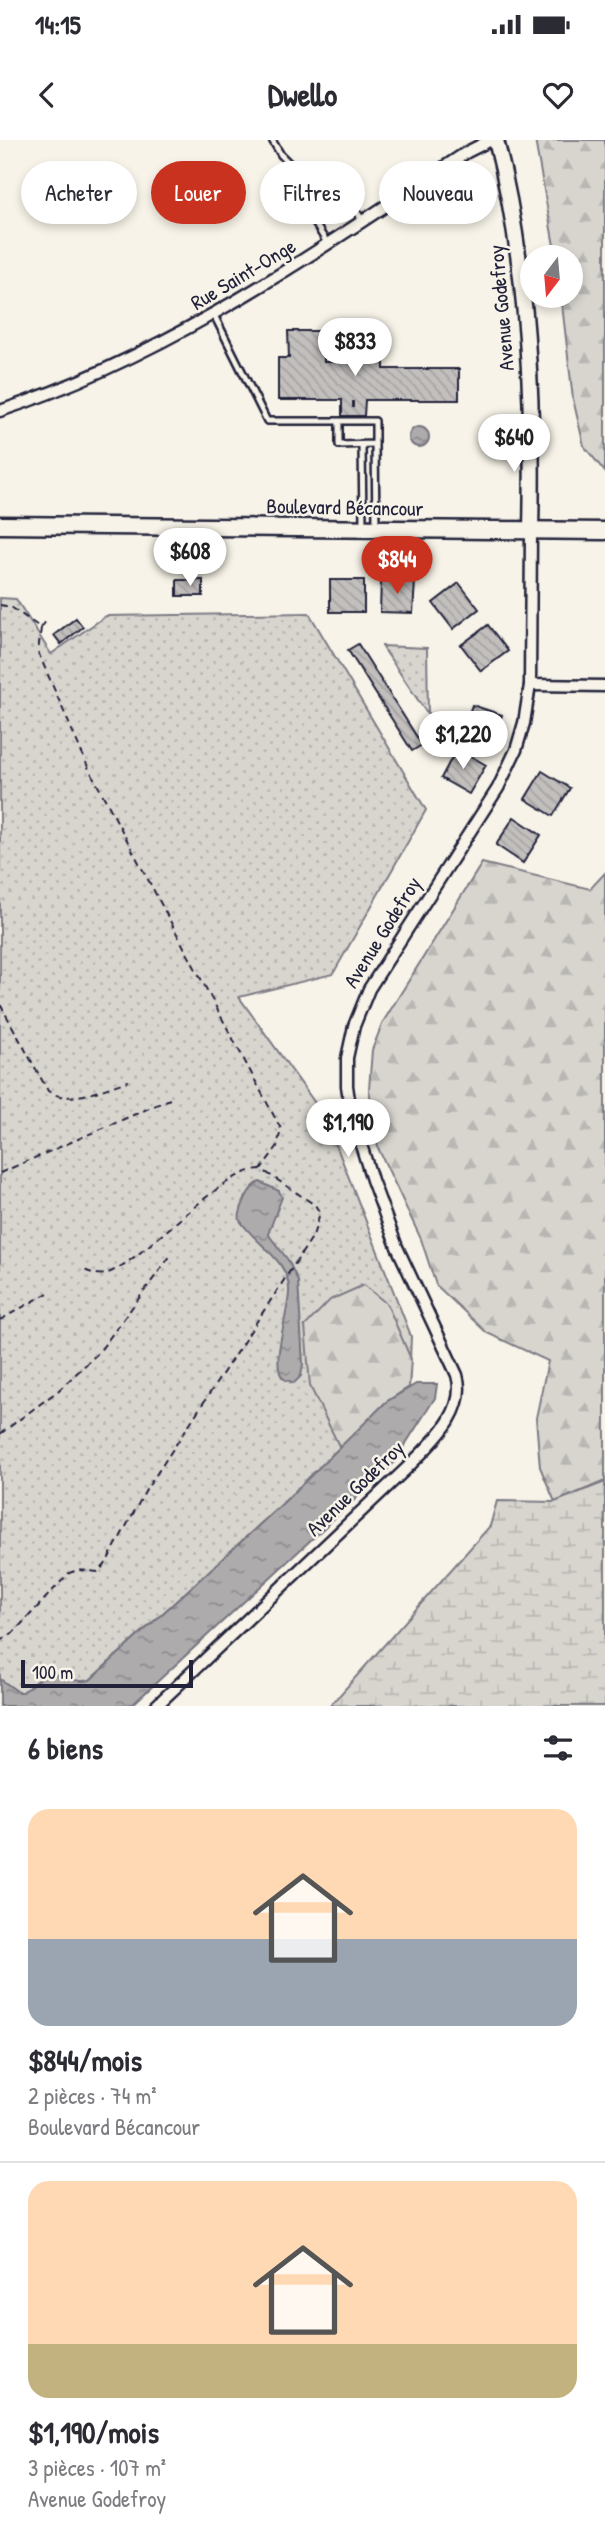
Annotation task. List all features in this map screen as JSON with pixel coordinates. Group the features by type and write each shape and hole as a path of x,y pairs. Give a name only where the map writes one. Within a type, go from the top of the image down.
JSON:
{"main road":[{"name":"Boulevard Bécancour","path":"0,525 605,531"}],"street":[{"name":"Rue Saint-Onge","path":"365,220 467,152 493,140"},
{"name":"Avenue Godefroy","path":"156,1706 407,1468 441,1430 457,1406 460,1392 457,1375 397,1247 361,1147 348,1096 347,1058 357,1016 374,980 476,823 507,770 521,733 530,685 530,418 525,298 513,216 493,140"},
{"name":"Rue Saint-Onge","path":"0,411 64,389 118,366 214,315 360,224"},
{"path":"530,685 605,687"}],"lane":[{"path":"272,140 287,161"},
{"path":"315,224 328,245"},
{"path":"214,315 267,421 375,421 370,528"},
{"path":"339,421 339,445 375,444"},
{"path":"362,445 370,528"}],"path":[{"path":"353,401 354,421"},
{"path":"0,605 11,607 41,628"},
{"path":"46,621 41,628 38,652 88,767 281,1129 277,1147 261,1169"},
{"path":"0,1004 48,1091 55,1096 69,1098 128,1081"},
{"path":"0,1173 170,1099"},
{"path":"0,1641 14,1632 69,1573 78,1570 98,1572 105,1565 146,1490 313,1236 320,1213 315,1205 261,1169 253,1169 227,1183 136,1255 107,1274 98,1275 82,1269"},
{"path":"0,1434 59,1390 99,1352 171,1255"},
{"path":"0,1320 48,1293"}],"green space":[{"path":"535,140 605,140 605,472 584,446 573,399 562,308 583,308 583,245 554,245"},
{"path":"0,598 16,599 51,654 106,616 309,613 426,810 333,974 239,997 325,1117 411,1336 409,1387 386,1402 281,1505 90,1680 79,1681 51,1674 37,1680 23,1693 0,1679"},
{"path":"382,646 427,648 428,715"},
{"path":"482,863 590,889 605,873 605,1481 555,1502 540,1467 536,1418 548,1361 487,1333 436,1285 421,1239 378,1148 369,1089 372,1050 383,1022"},
{"path":"364,1285 387,1304 411,1359 409,1387 386,1402 340,1448 310,1386 305,1326 330,1300"},
{"path":"605,1482 605,1706 330,1706 490,1526 497,1501 555,1502"}],"water":[{"path":"419,427 426,430 429,437 426,444 419,447 412,444 409,437 412,430"},
{"path":"260,1182 279,1191 282,1197 268,1234 288,1260 298,1281 303,1364 301,1376 294,1383 284,1379 278,1362 289,1297 287,1277 276,1259 239,1219 246,1198"},
{"path":"416,1384 437,1384 435,1398 392,1465 131,1706 0,1706 0,1679 18,1692 23,1692 37,1680 51,1674 79,1681 90,1680 281,1505 386,1402"}],"building":[{"path":"288,331 324,331 324,362 384,362 384,369 459,369 459,400 365,400 364,416 342,416 342,400 278,400 278,358 289,358"},
{"path":"381,579 415,581 413,613 380,612"},
{"path":"177,580 203,580 203,596 177,596"},
{"path":"330,580 364,580 364,612 330,612"},
{"path":"459,583 479,609 453,629 433,603"},
{"path":"76,618 83,627 61,644 54,635"},
{"path":"488,625 508,651 481,671 461,645"},
{"path":"358,644 422,745 412,751 348,650"},
{"path":"472,705 502,715 492,747 461,736"},
{"path":"457,748 486,765 469,794 441,778"},
{"path":"542,771 570,788 553,816 525,799"},
{"path":"514,817 541,835 523,863 496,845"}]}
